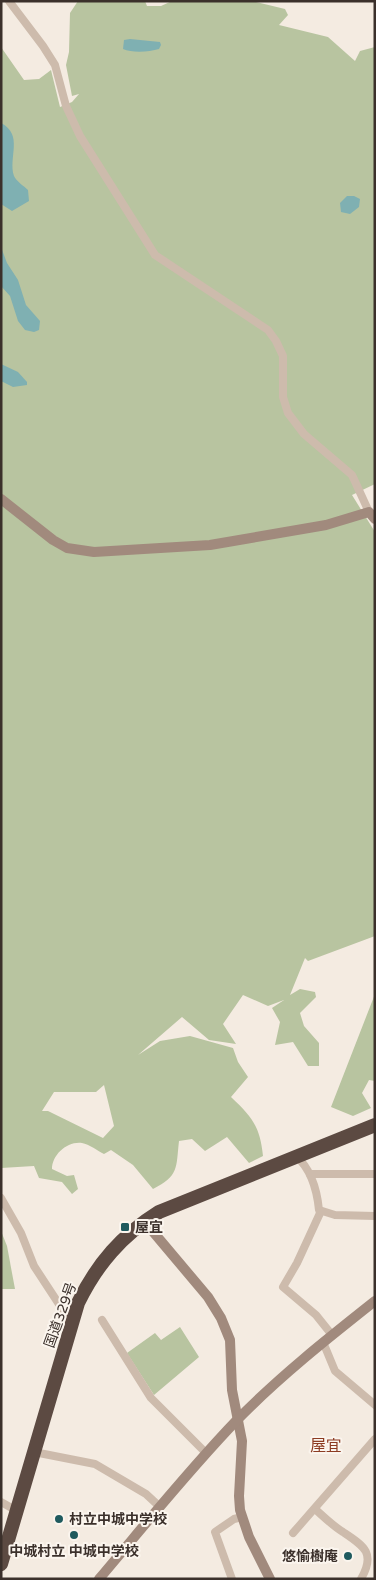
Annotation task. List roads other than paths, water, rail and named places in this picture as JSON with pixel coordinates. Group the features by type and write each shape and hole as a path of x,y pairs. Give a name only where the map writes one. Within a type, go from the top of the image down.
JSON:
{"highway":[{"name":"国道329号","path":"1,1564 78,1303 98,1266 127,1234 144,1221 177,1203 375,1125"}],"street":[{"path":"1,499 67,548 94,552 210,545 372,516 352,475 304,434 288,413 282,397 283,356 276,340 268,330 164,263 148,246 80,136 66,106 55,65 9,1"},
{"path":"296,1156 310,1174 318,1192 321,1211 297,1263 283,1287 316,1315 332,1334"},
{"path":"310,1174 375,1174"},
{"path":"1,1198 21,1233 34,1266 72,1324"},
{"path":"321,1211 335,1215 375,1216"},
{"path":"144,1221 208,1297 222,1318 230,1340 232,1390 242,1441 239,1496 242,1517 270,1579"},
{"path":"99,1579 206,1452 237,1420 284,1375 332,1334 375,1301"},
{"path":"102,1320 151,1398 206,1452"},
{"path":"323,1342 335,1371 375,1405"},
{"path":"293,1533 375,1439"},
{"path":"34,1452 94,1464 146,1494 160,1507"},
{"path":"1,1502 17,1511"},
{"path":"315,1509 342,1532 356,1539 368,1554 369,1560 361,1579"},
{"path":"232,1579 215,1532 234,1519 242,1517"}],"water":[{"path":"124,40 160,42 161,45 159,49 146,51 123,49"},
{"path":"1,123 8,128 14,140 14,176 28,190 29,201 12,211 1,204"},
{"path":"347,196 354,196 360,199 359,207 350,214 341,212 340,203"},
{"path":"1,247 7,263 18,280 26,305 40,321 39,330 34,332 25,330 18,321 10,296 1,286"},
{"path":"1,364 18,372 27,382 27,385 13,387 1,381"}],"place":[{"name":"屋宜","path":"125,1227"},
{"name":"村立中城中学校","path":"59,1519"},
{"name":"中城村立 中城中学校","path":"74,1535"},
{"name":"悠愉樹庵","path":"348,1556"}],"district":[{"name":"屋宜","path":"326,1445"}]}
